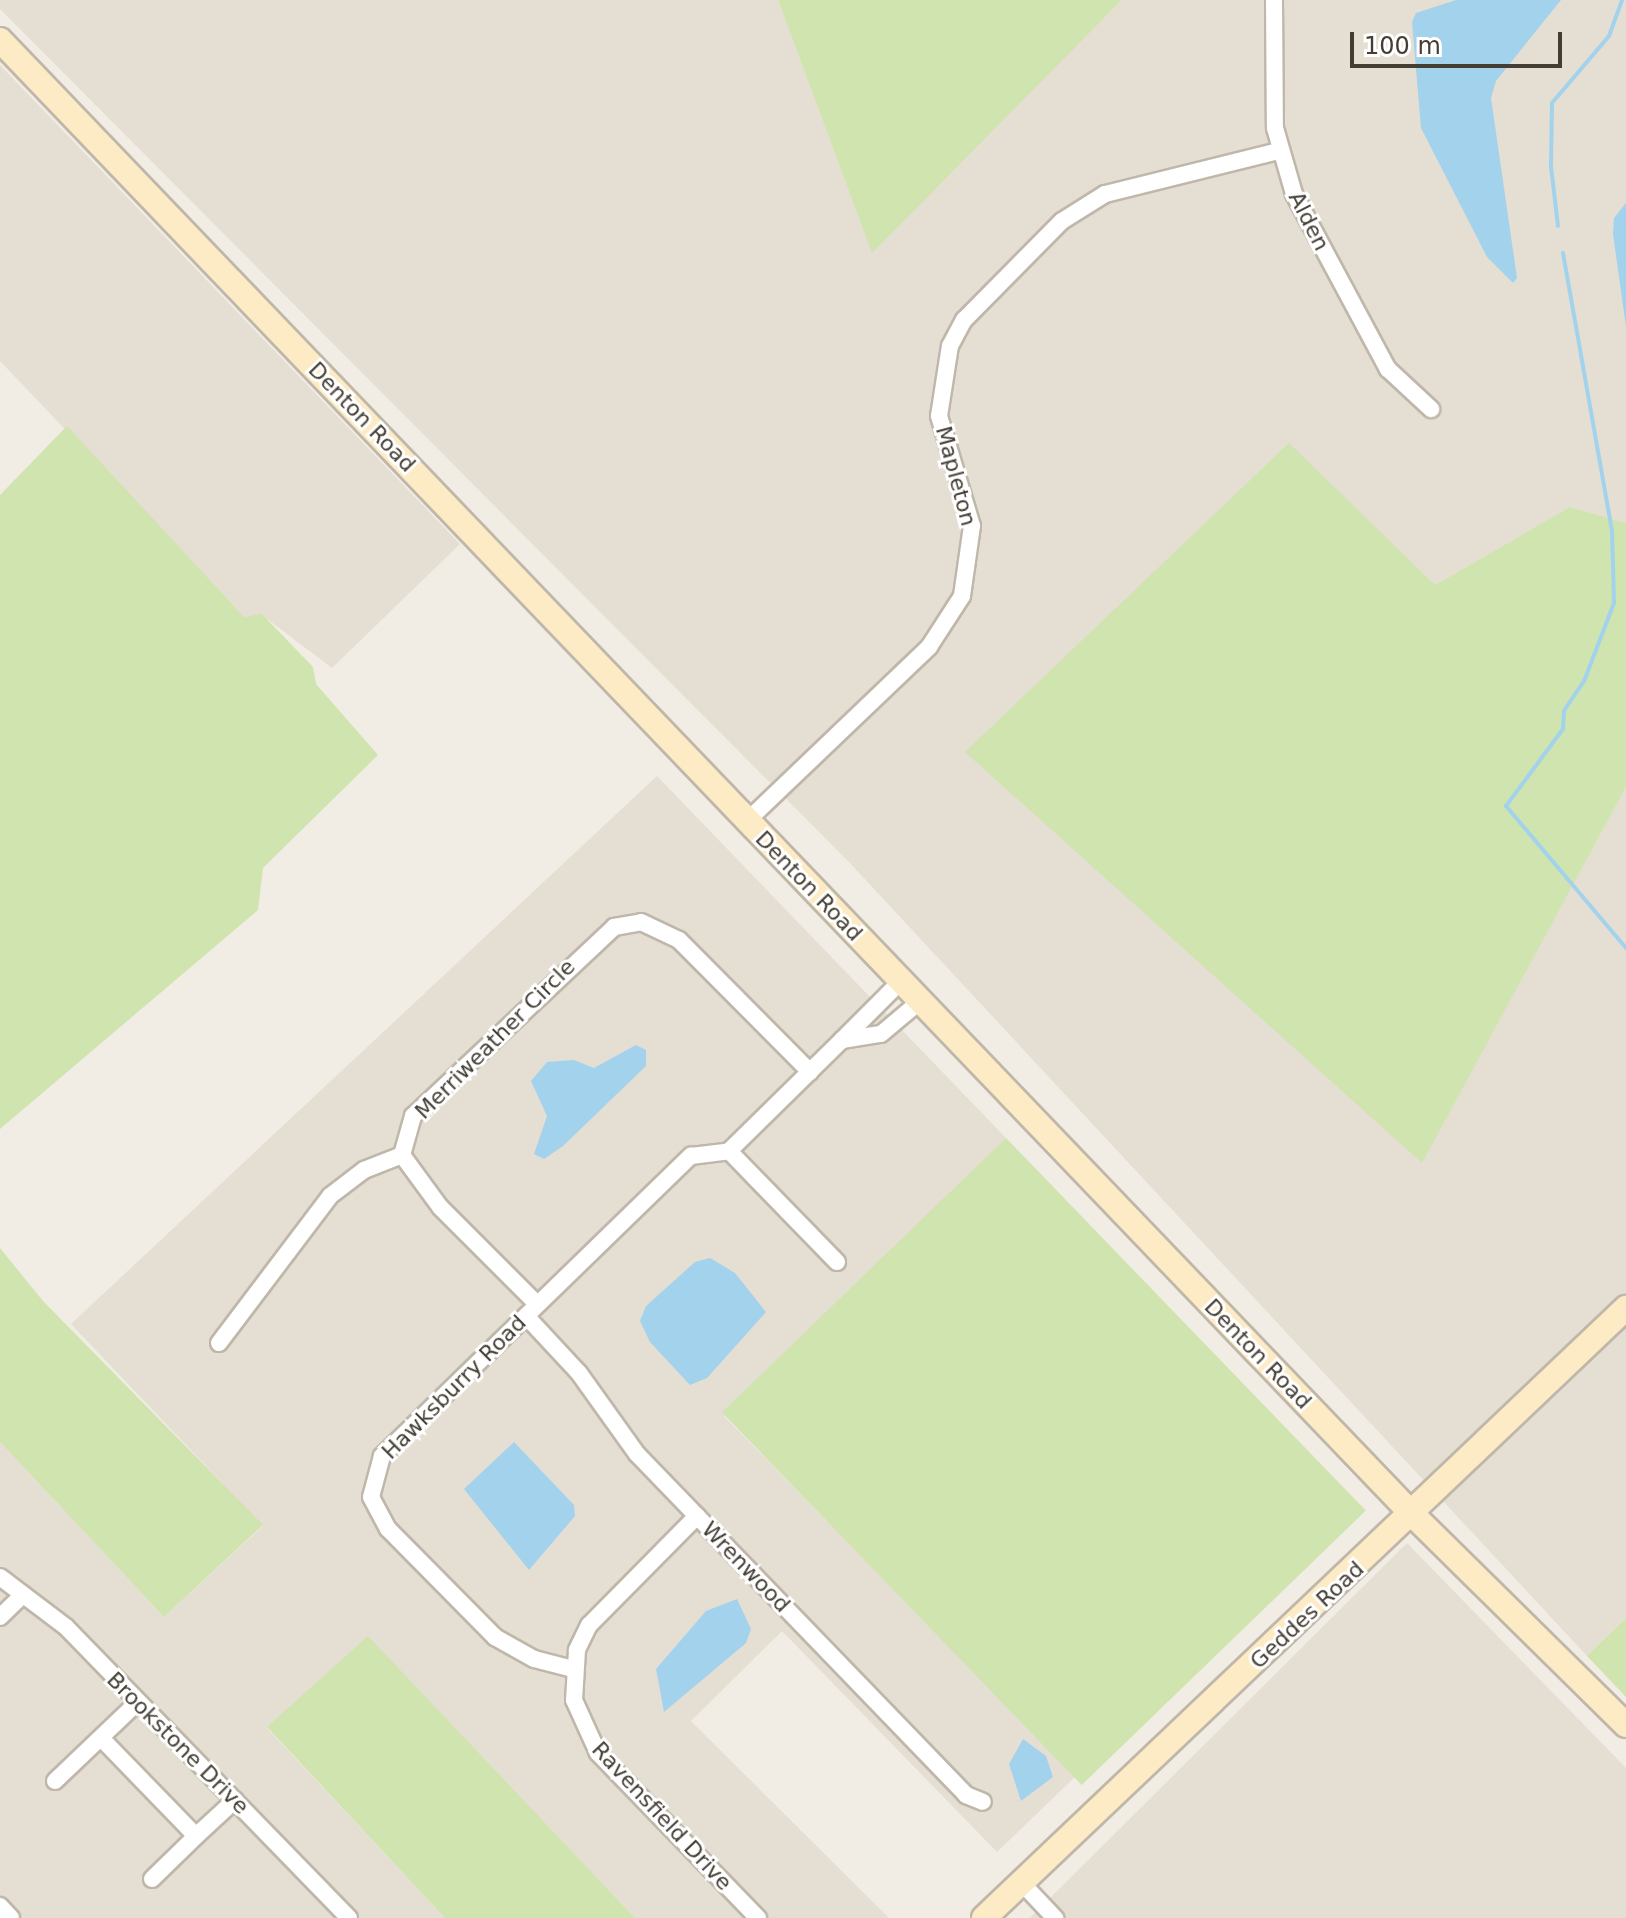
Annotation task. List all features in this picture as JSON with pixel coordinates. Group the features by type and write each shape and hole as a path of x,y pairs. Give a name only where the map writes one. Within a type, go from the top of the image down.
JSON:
{"street":[{"name":"Alden","path":"1274,0 1279,151 1304,214 1388,369 1431,409"},
{"name":"Denton Road","path":"0,40 1413,1515 1626,1725"},
{"name":"Mapleton","path":"747,821 929,647 962,596 972,526 939,416 950,346 979,301 1062,221 1105,194 1279,151"},
{"name":"Merriweather Circle","path":"402,1155 413,1116 602,934 626,923 656,926 679,940 810,1072"},
{"path":"837,1262 729,1151 900,982"},
{"path":"842,1040 881,1034 919,1002"},
{"name":"Hawksburry Road","path":"573,1669 534,1659 495,1637 388,1529 371,1497 382,1456 691,1156 729,1151"},
{"path":"219,1343 330,1196 364,1170 402,1155"},
{"name":"Wrenwood","path":"402,1155 429,1195 531,1310 637,1454 966,1795 983,1802"},
{"name":"Geddes Road","path":"984,1918 1413,1515 1626,1308"},
{"name":"Ravensfield Drive","path":"697,1516 597,1613 581,1637 573,1669 578,1714 598,1753 758,1918"},
{"name":"Brookstone Drive","path":"0,1577 21,1597 66,1627 345,1917"},
{"path":"0,1617 21,1597"},
{"path":"55,1781 137,1703"},
{"path":"101,1738 196,1836"},
{"path":"152,1879 235,1800"},
{"path":"1021,1882 1055,1918"},
{"path":"0,1906 11,1918"}],"shaded area":[{"path":"0,0 778,0 872,252 1122,0 1626,0 1626,523 1570,507 1435,585 1421,1163 1626,787 1626,1618 1587,1656 849,862 0,9"},
{"path":"0,65 460,544 332,668 262,615 244,617 0,361"},
{"path":"657,776 1006,1138 724,1416 1076,1776 997,1852 782,1631 691,1721 889,1918 635,1918 368,1637 267,1728 445,1918 0,1918 0,1442 164,1617 263,1526 71,1324"},
{"path":"1407,1543 1626,1768 1626,1918 1030,1918"}],"green space":[{"path":"778,0 1122,0 872,253"},
{"path":"67,426 244,617 262,614 313,667 316,684 378,755 263,868 258,910 0,1129 0,495"},
{"path":"1289,443 1435,585 1570,507 1626,523 1626,787 1422,1163 965,752"},
{"path":"1006,1138 1366,1511 1082,1785 722,1412"},
{"path":"0,1248 43,1301 263,1525 164,1617 0,1442"},
{"path":"1626,1618 1626,1697 1587,1656"},
{"path":"368,1636 635,1918 445,1918 267,1727"}],"water":[{"path":"1456,0 1561,0 1496,81 1491,98 1517,278 1513,283 1487,257 1421,128 1412,22 1416,13"},
{"path":"1626,203 1626,327 1613,234 1614,218"},
{"path":"636,1045 646,1050 646,1066 563,1146 544,1159 534,1154 547,1116 531,1081 547,1062 574,1060 594,1068"},
{"path":"710,1258 735,1273 766,1312 707,1378 690,1385 650,1342 640,1321 646,1306 695,1262"},
{"path":"514,1442 574,1505 575,1516 529,1570 464,1489"},
{"path":"737,1599 751,1629 746,1643 664,1712 656,1669 706,1611"},
{"path":"1023,1739 1046,1756 1053,1777 1021,1801 1009,1764"}],"waterway":[{"path":"1558,226 1551,166 1552,103 1609,36 1622,0"},
{"path":"1563,253 1612,530 1614,603 1584,681 1564,711 1563,729 1506,806 1626,948"}]}
